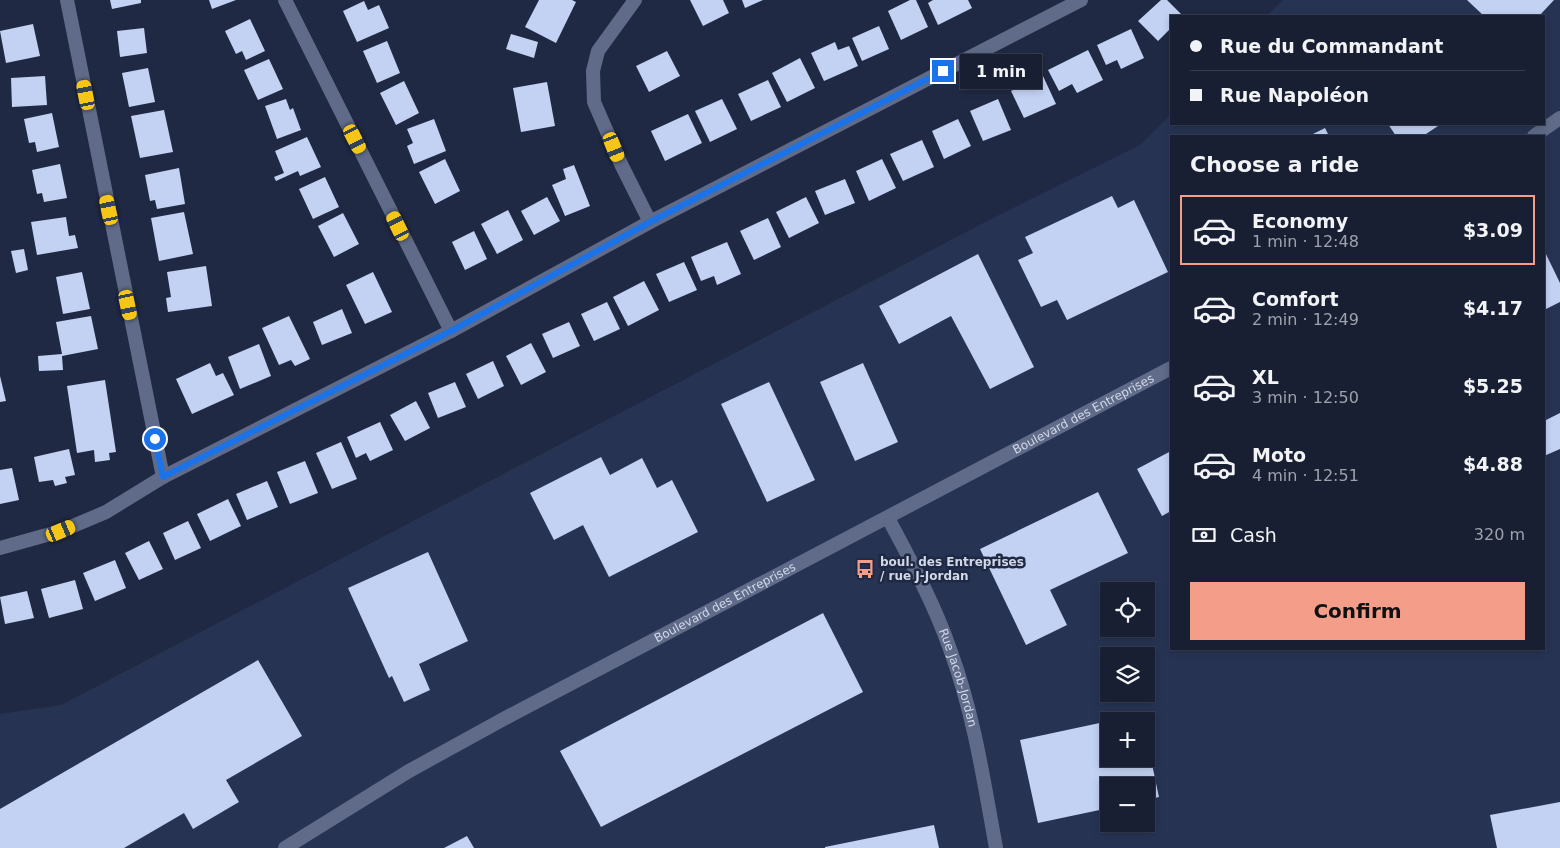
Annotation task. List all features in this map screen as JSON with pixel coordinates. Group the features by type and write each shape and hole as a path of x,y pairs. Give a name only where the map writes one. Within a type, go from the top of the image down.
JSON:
{"street":[{"path":"67,0 163,477"},
{"path":"285,0 451,331"},
{"path":"635,0 598,51 593,71 594,102 621,164 650,222"},
{"path":"0,548 61,531 106,512 163,477 451,331 650,222 1081,0"},
{"path":"1535,135 1560,118"},
{"name":"Boulevard des Entreprises","path":"285,848 409,772 511,715 1170,369"},
{"name":"Rue Jacob-Jordan","path":"888,518 937,616 958,671 973,725 996,848"}],"shaded area":[{"path":"1283,0 1560,0 1560,848 0,848 0,714 61,705 993,218 1140,145 1170,115 1170,125 1545,125 1545,15 1268,15"}],"building":[{"path":"110,0 141,0 141,3 112,9"},
{"path":"209,0 236,0 212,9"},
{"path":"539,0 572,0 576,2 556,43 525,27"},
{"path":"690,0 723,0 729,13 703,26"},
{"path":"742,0 763,0 745,8"},
{"path":"910,0 916,0 928,27 901,40 888,11"},
{"path":"933,0 968,0 972,8 938,25 928,3"},
{"path":"1161,0 1167,0 1182,15 1170,15 1170,29 1158,41 1138,21"},
{"path":"1467,0 1554,0 1540,15 1483,15"},
{"path":"364,1 368,10 379,5 389,28 357,42 343,11"},
{"path":"250,19 265,51 246,60 242,51 236,54 225,31"},
{"path":"33,24 40,56 6,63 0,31"},
{"path":"879,26 889,49 862,61 852,38"},
{"path":"144,28 147,53 120,57 117,31"},
{"path":"1131,29 1144,58 1121,69 1117,60 1106,65 1097,45"},
{"path":"511,34 538,42 534,58 506,49"},
{"path":"387,41 400,73 377,83 363,51"},
{"path":"835,42 838,50 849,46 858,66 824,81 811,53"},
{"path":"1088,50 1103,80 1077,93 1072,84 1059,91 1048,70"},
{"path":"667,51 680,76 649,92 636,66"},
{"path":"800,58 815,88 787,102 772,73"},
{"path":"269,59 283,89 258,100 244,70"},
{"path":"148,68 155,102 129,107 122,73"},
{"path":"45,76 47,105 12,107 11,78"},
{"path":"1043,76 1056,104 1024,118 1011,91"},
{"path":"768,80 781,107 751,121 738,94"},
{"path":"404,81 419,113 396,125 380,93"},
{"path":"547,82 555,126 521,132 513,88"},
{"path":"286,99 290,110 293,108 301,130 277,139 265,106"},
{"path":"722,99 737,129 710,142 695,111"},
{"path":"998,99 1011,130 983,141 970,111"},
{"path":"164,110 173,152 140,158 131,116"},
{"path":"52,113 59,147 37,152 35,142 29,143 24,119"},
{"path":"688,114 702,143 665,161 651,131"},
{"path":"434,119 446,151 414,164 407,146 413,143 407,129"},
{"path":"958,119 971,146 944,159 932,131"},
{"path":"1389,125 1440,125 1424,135 1395,135"},
{"path":"1325,128 1328,135 1311,135"},
{"path":"307,137 321,167 300,176 298,171 276,181 274,177 284,173 275,151"},
{"path":"922,140 934,167 903,181 890,154"},
{"path":"445,159 460,191 435,204 419,172"},
{"path":"882,159 896,188 869,201 856,171"},
{"path":"60,164 67,198 44,202 42,193 37,194 32,170"},
{"path":"574,165 590,206 565,216 552,185 566,179 563,169"},
{"path":"179,168 185,204 157,209 155,200 150,201 145,175"},
{"path":"325,177 339,207 313,219 299,189"},
{"path":"845,179 855,203 825,215 815,191"},
{"path":"1112,196 1118,208 1134,200 1168,272 1067,320 1057,300 1041,307 1018,260 1033,253 1025,237"},
{"path":"547,197 560,221 534,235 521,211"},
{"path":"806,197 819,223 789,238 776,212"},
{"path":"508,210 523,240 497,254 481,224"},
{"path":"184,212 193,254 159,261 151,218"},
{"path":"343,213 359,244 334,257 318,226"},
{"path":"66,217 69,236 75,235 78,248 37,255 31,222"},
{"path":"768,218 781,247 754,260 740,231"},
{"path":"474,231 487,259 465,270 452,242"},
{"path":"727,242 741,274 717,285 714,276 701,281 691,257"},
{"path":"24,249 28,270 16,273 11,251"},
{"path":"1545,252 1560,283 1560,302 1545,310"},
{"path":"978,254 1034,367 990,389 951,316 899,344 879,306"},
{"path":"684,262 697,290 669,302 656,274"},
{"path":"206,266 212,306 168,312 166,298 171,297 167,272"},
{"path":"82,272 90,309 63,314 56,277"},
{"path":"373,272 392,312 365,324 346,285"},
{"path":"644,281 659,310 628,326 613,297"},
{"path":"607,302 620,329 594,341 581,314"},
{"path":"342,309 352,333 322,345 313,322"},
{"path":"91,316 98,349 62,356 63,370 39,371 38,356 62,354 56,322"},
{"path":"289,316 310,359 295,366 291,360 279,365 262,328"},
{"path":"569,322 580,346 553,358 542,334"},
{"path":"531,343 546,372 521,385 506,356"},
{"path":"259,344 271,376 240,389 228,357"},
{"path":"493,361 504,386 478,399 466,374"},
{"path":"210,363 216,376 223,373 234,395 192,414 176,379"},
{"path":"863,363 898,442 855,461 820,382"},
{"path":"0,376 6,401 0,402"},
{"path":"105,380 116,452 109,453 110,460 95,462 94,450 77,453 67,386"},
{"path":"455,382 466,407 438,418 428,393"},
{"path":"769,382 815,480 767,502 721,404"},
{"path":"416,401 430,428 405,441 390,415"},
{"path":"1560,413 1560,449 1545,456 1545,420"},
{"path":"380,422 393,450 370,461 366,453 356,458 347,437"},
{"path":"341,442 357,479 332,489 316,453"},
{"path":"69,449 75,475 65,477 67,483 55,486 53,480 39,482 34,457"},
{"path":"1170,452 1170,512 1162,516 1137,469"},
{"path":"601,457 610,475 642,458 657,488 672,480 698,532 609,577 583,525 554,540 530,493"},
{"path":"305,461 318,493 290,504 277,472"},
{"path":"12,468 19,500 0,504 0,470"},
{"path":"267,481 278,507 247,520 236,494"},
{"path":"1098,492 1128,553 1050,590 1067,625 1026,645 980,549"},
{"path":"228,499 241,526 210,541 197,514"},
{"path":"188,521 201,548 175,560 163,533"},
{"path":"149,541 163,569 139,580 125,553"},
{"path":"428,552 468,641 419,664 430,690 404,702 392,676 389,678 348,588"},
{"path":"115,560 126,588 95,601 83,573"},
{"path":"75,580 83,609 49,618 41,589"},
{"path":"27,591 34,618 5,624 0,597"},
{"path":"823,613 863,692 601,827 560,751"},
{"path":"258,660 302,736 226,780 239,802 193,829 184,813 124,848 0,848 0,809"},
{"path":"1100,723 1100,767 1153,767 1155,777 1100,777 1100,810 1038,823 1020,740"},
{"path":"1155,778 1159,797 1155,798"},
{"path":"1560,802 1560,848 1497,848 1490,815"},
{"path":"934,825 939,848 825,848 825,847"},
{"path":"467,836 474,848 444,848"}],"place":[{"name":"boul. des Entreprises / rue J-Jordan","path":"865,569"}],"route":[{"path":"155,439 163,477 451,331 650,222 943,71"}]}
